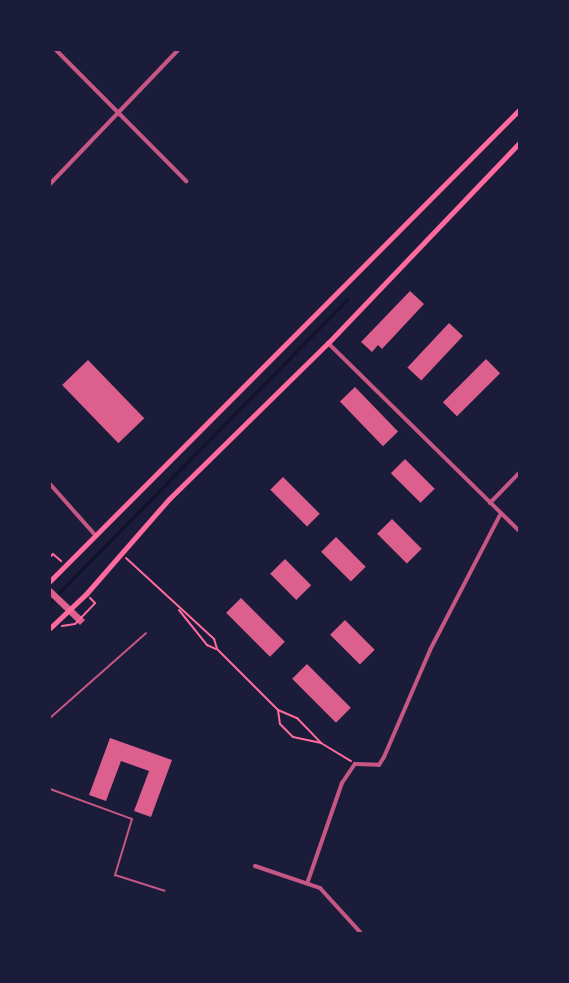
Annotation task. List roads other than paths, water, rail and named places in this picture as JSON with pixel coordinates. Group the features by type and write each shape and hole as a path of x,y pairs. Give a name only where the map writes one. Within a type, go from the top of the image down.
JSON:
{"main road":[{"path":"50,581 519,110"},
{"path":"50,628 122,554 169,499 328,343 519,143"}],"street":[{"path":"56,50 186,181"},
{"path":"50,184 119,114 178,50"},
{"path":"328,343 519,531"},
{"path":"490,503 519,473"},
{"path":"50,484 96,536"},
{"path":"308,881 342,783 355,764 379,765 384,758 430,650 500,514"},
{"path":"255,866 308,881 340,907 361,933"}],"lane":[{"path":"50,718 146,633"},
{"path":"50,790 132,820 115,875 165,891"}],"waterway":[{"path":"50,602 347,300"}]}
